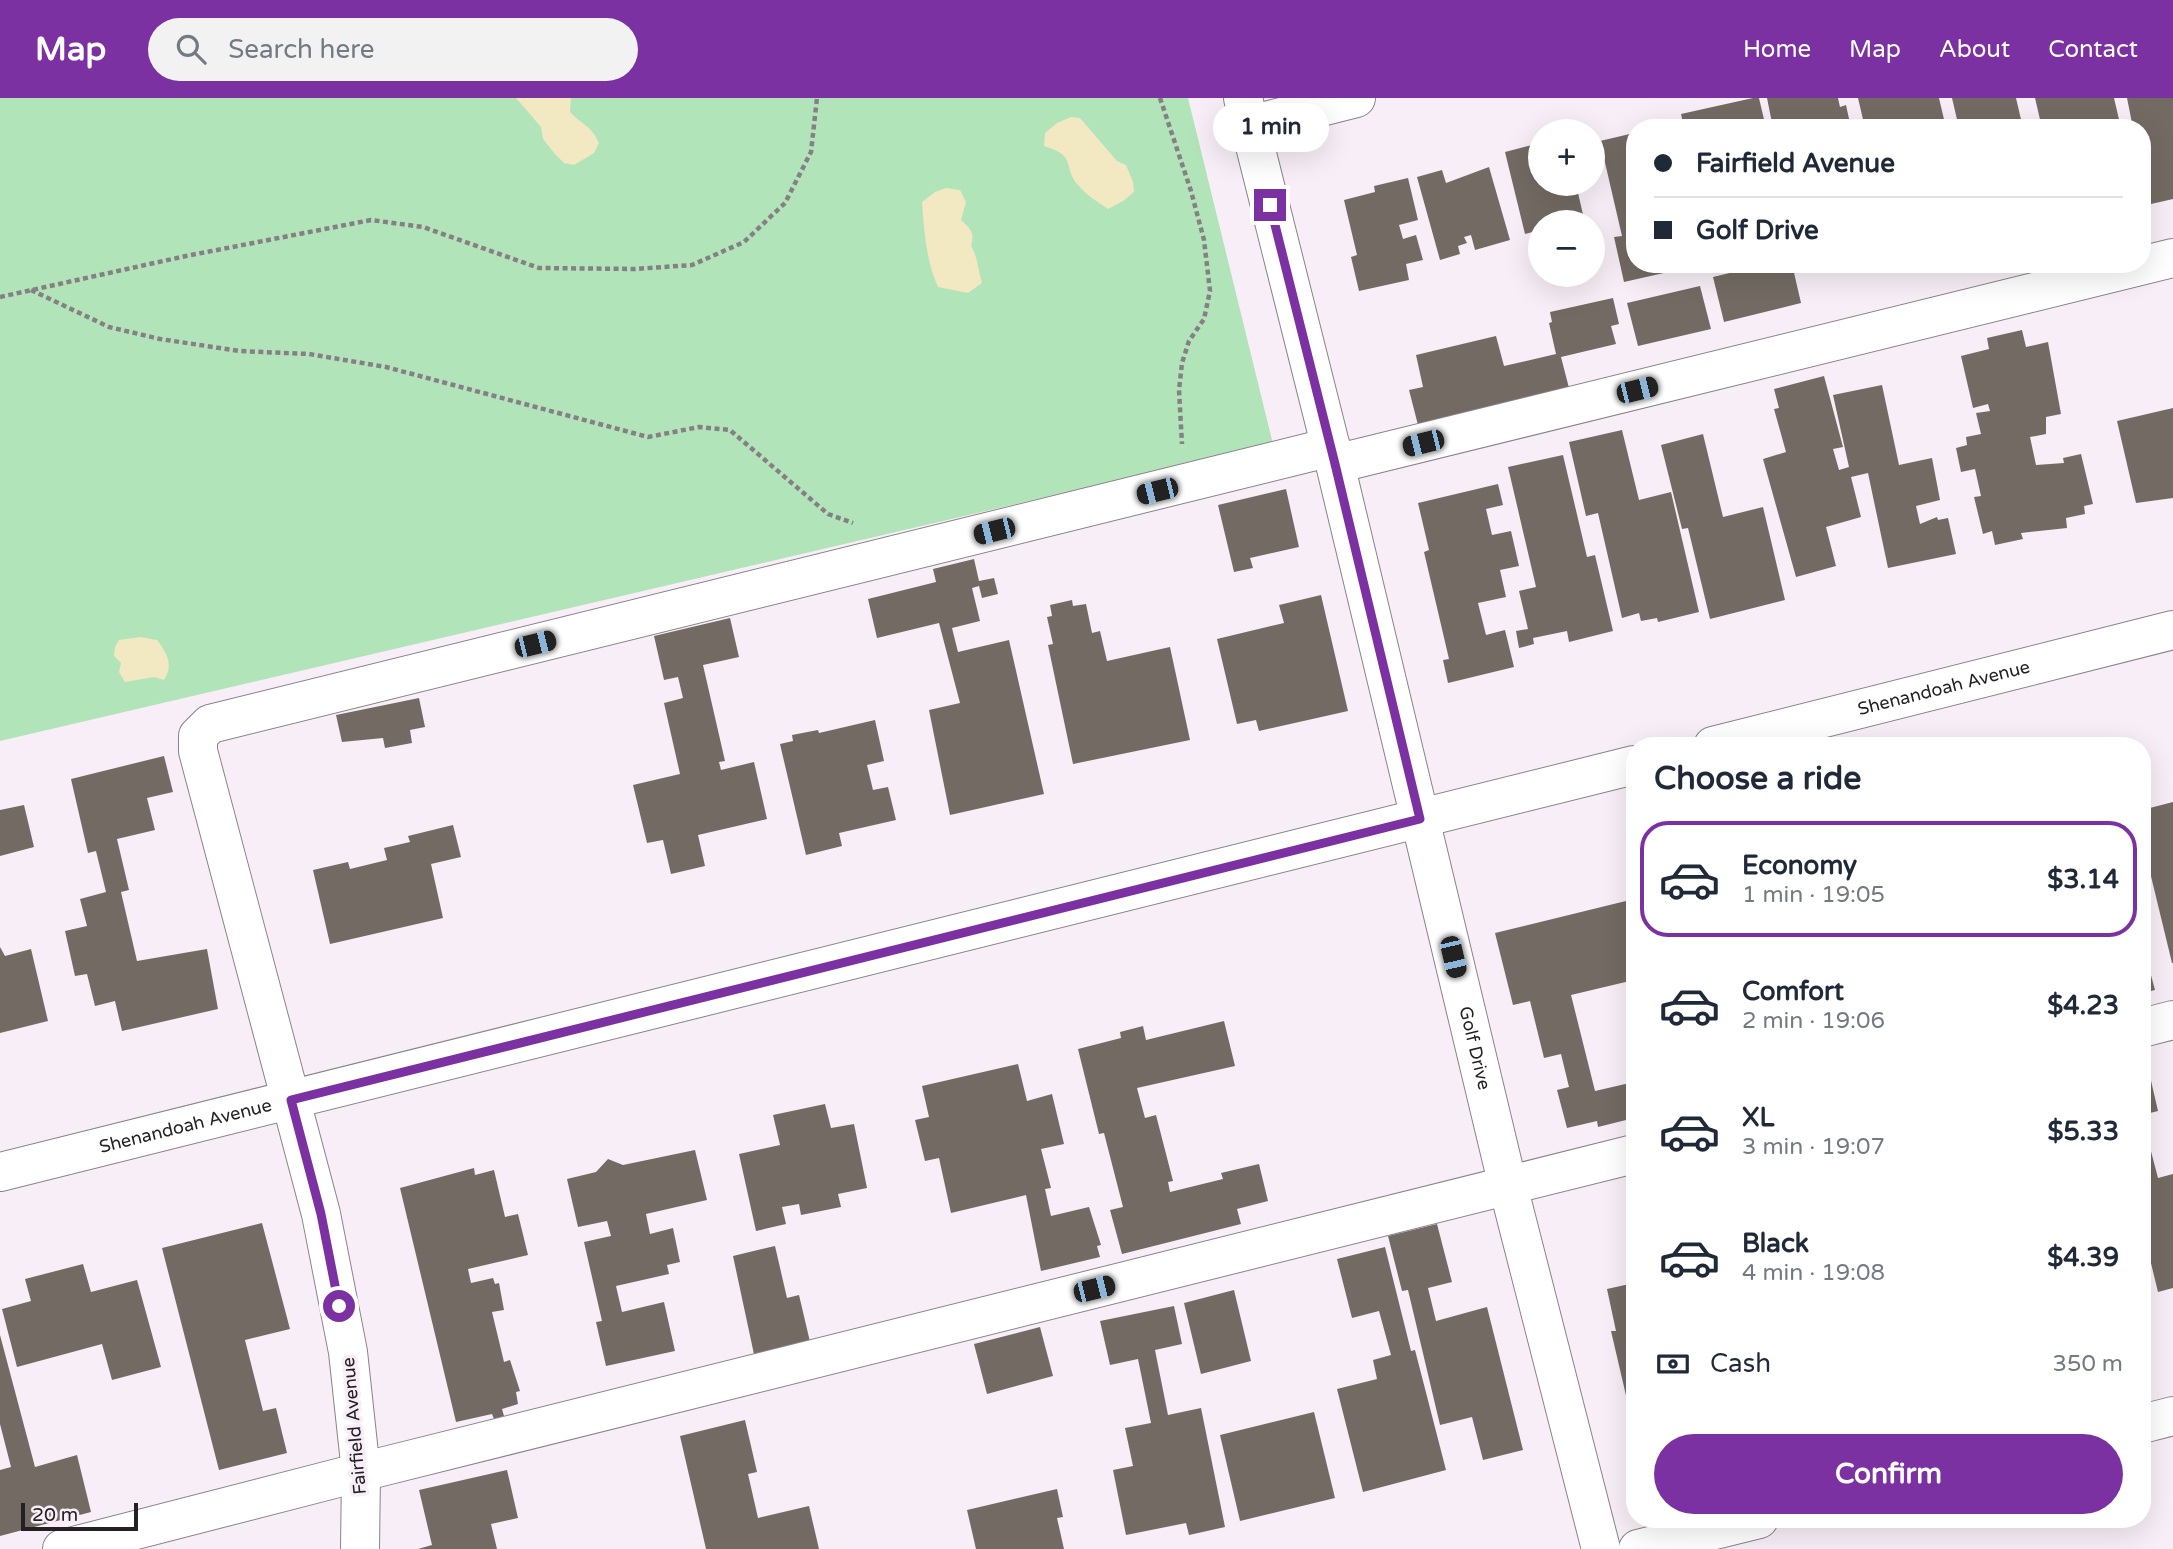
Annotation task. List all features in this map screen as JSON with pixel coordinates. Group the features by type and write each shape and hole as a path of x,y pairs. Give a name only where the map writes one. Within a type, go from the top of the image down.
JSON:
{"street":[{"path":"1246,111 1356,98"},
{"name":"Golf Drive","path":"1246,111 1333,455 1508,1186 1601,1549"},
{"name":"Fairfield Avenue","path":"2151,263 2173,258"},
{"name":"Fairfield Avenue","path":"360,1549 361,1472 348,1352 321,1214 198,751 198,736 210,724 1333,455 2109,273"},
{"name":"Shenandoah Avenue","path":"1749,737 2173,630"},
{"name":"Shenandoah Avenue","path":"0,1172 1626,767"},
{"path":"2151,1026 2173,1020"},
{"path":"62,1549 1626,1156"},
{"path":"2151,1422 2173,1416"},
{"path":"1638,1549 1723,1528"}],"path":[{"path":"0,297 371,219 423,227 539,268 635,269 692,265 744,242 785,203 811,152 817,98"},
{"path":"1160,98 1204,240 1210,291 1204,319 1189,341 1182,363 1182,449"},
{"path":"31,290 109,327 160,339 240,351 309,354 386,367 648,437 699,427 730,430 828,514 860,526"}],"green space":[{"path":"0,98 1188,98 1273,444 0,741"}],"sand":[{"path":"516,98 571,98 570,112 589,129 599,143 594,153 574,165 564,163 543,139 541,127"},
{"path":"1071,117 1080,118 1117,161 1126,165 1133,182 1134,192 1108,209 1078,185 1061,154 1044,146 1045,133 1057,123"},
{"path":"946,188 960,190 966,202 961,220 972,234 971,246 982,283 968,293 938,287 928,256 922,202"},
{"path":"141,637 157,640 164,650 169,669 164,680 154,677 125,682 119,672 121,663 114,656 119,640"}],"building":[{"path":"1759,98 1764,119 1682,119 1681,114"},
{"path":"1767,98 1838,98 1840,107 1846,105 1849,119 1771,119"},
{"path":"1858,98 1939,98 1944,119 1863,119"},
{"path":"1952,98 2016,98 2021,119 1957,119"},
{"path":"2035,98 2114,98 2119,119 2040,119"},
{"path":"2127,98 2173,98 2173,199 2151,204 2151,119 2131,119"},
{"path":"1626,135 1626,273 1664,273 1624,282 1614,237 1622,236 1605,163 1605,140"},
{"path":"1528,146 1528,196 1579,196 1582,210 1528,210 1528,233 1525,234 1505,152"},
{"path":"1489,167 1510,240 1475,250 1471,235 1464,237 1467,243 1458,246 1460,254 1440,260 1417,177 1442,170 1446,183"},
{"path":"1408,178 1418,220 1399,225 1403,239 1416,235 1423,260 1406,264 1409,280 1359,291 1351,257 1357,255 1344,200 1375,192 1374,186"},
{"path":"1730,273 1794,273 1801,303 1724,322 1713,277"},
{"path":"1700,286 1711,329 1638,346 1627,303"},
{"path":"1613,298 1619,324 1611,326 1616,344 1561,357 1569,388 1418,425 1409,390 1423,387 1416,355 1496,336 1504,366 1556,354 1549,323 1552,322 1550,312"},
{"path":"2022,330 2026,347 2048,342 2061,414 2046,417 2046,434 2030,437 2036,465 2064,463 2063,458 2081,454 2093,504 2084,506 2085,514 2066,518 2067,528 2021,533 2023,539 1995,545 1992,531 1983,534 1974,497 1981,496 1975,469 1961,472 1956,448 1967,445 1966,437 1981,434 1976,413 1990,411 1988,404 1973,408 1961,356 1989,349 1987,338"},
{"path":"1824,376 1843,447 1833,449 1839,470 1849,467 1833,395 1882,385 1899,465 1932,458 1940,500 1916,506 1920,524 1937,517 1938,520 1948,518 1956,554 1888,568 1868,473 1851,477 1861,517 1826,527 1836,566 1796,577 1763,459 1786,452 1774,409 1779,408 1774,389"},
{"path":"2173,408 2173,498 2136,503 2117,421"},
{"path":"1622,430 1639,500 1671,492 1699,612 1658,622 1657,618 1641,621 1639,613 1622,618 1598,513 1586,516 1569,442"},
{"path":"1703,434 1723,517 1763,507 1785,600 1710,619 1688,528 1682,529 1661,445"},
{"path":"1563,455 1587,557 1595,555 1613,631 1569,642 1567,631 1533,638 1534,644 1519,648 1516,631 1528,629 1519,591 1536,587 1508,467"},
{"path":"1498,484 1503,505 1486,509 1492,535 1511,531 1519,566 1500,570 1506,597 1478,603 1486,635 1505,630 1514,667 1448,683 1443,660 1449,659 1424,552 1429,550 1418,503"},
{"path":"1286,489 1299,547 1250,558 1253,568 1234,572 1218,505"},
{"path":"974,559 979,581 994,578 998,594 982,598 979,586 972,588 980,621 952,628 958,652 1009,640 1044,794 950,815 929,710 960,703 939,623 877,638 868,599 936,582 933,569"},
{"path":"1321,595 1348,711 1259,731 1256,720 1237,724 1217,639 1284,623 1279,605"},
{"path":"1072,600 1073,606 1086,604 1092,633 1100,631 1107,661 1170,647 1190,740 1073,764 1048,645 1053,644 1047,617 1052,616 1050,605"},
{"path":"730,618 739,657 703,665 725,761 719,762 721,770 754,762 767,819 698,835 705,866 671,874 663,840 647,843 633,785 680,774 664,703 683,698 678,677 664,680 654,636"},
{"path":"419,698 425,727 410,730 412,743 385,748 383,738 342,742 336,715"},
{"path":"875,720 884,761 867,765 873,790 888,787 896,820 839,833 842,846 806,855 780,744 793,741 792,735 818,730 819,733"},
{"path":"164,756 173,792 147,798 155,830 117,839 129,890 121,892 137,961 207,949 218,1009 122,1031 115,1001 95,1006 87,974 75,976 65,931 87,926 80,899 106,892 96,851 88,853 71,779"},
{"path":"2173,802 2173,963 2151,876 2151,808"},
{"path":"24,805 34,847 0,856 0,810"},
{"path":"453,825 461,857 431,864 443,918 330,944 313,870 348,862 350,869 387,860 384,848 410,842 408,836"},
{"path":"1626,901 1626,982 1571,995 1595,1091 1626,1084 1626,1120 1598,1127 1597,1121 1567,1128 1557,1090 1569,1087 1561,1054 1544,1058 1530,1001 1513,1005 1495,933"},
{"path":"0,947 5,956 31,949 48,1021 0,1033"},
{"path":"2151,975 2155,990 2151,991"},
{"path":"1224,1021 1235,1066 1137,1088 1145,1118 1156,1115 1173,1181 1168,1182 1170,1192 1223,1179 1221,1173 1259,1164 1268,1201 1237,1209 1241,1224 1122,1254 1110,1210 1123,1207 1104,1133 1099,1134 1078,1049 1121,1038 1120,1032 1143,1026 1146,1040"},
{"path":"1018,1064 1027,1101 1052,1094 1064,1144 1041,1149 1051,1188 1045,1189 1051,1216 1089,1207 1101,1245 1097,1246 1100,1257 1041,1271 1026,1195 951,1213 939,1158 925,1161 915,1120 929,1117 922,1086"},
{"path":"2151,1081 2158,1111 2151,1113"},
{"path":"825,1104 831,1128 854,1124 867,1188 838,1194 841,1207 801,1215 799,1204 782,1207 786,1224 756,1231 739,1154 780,1145 773,1115"},
{"path":"695,1150 707,1200 646,1214 650,1234 673,1228 680,1262 667,1265 669,1274 616,1286 622,1312 664,1302 675,1351 606,1366 596,1322 602,1321 584,1242 611,1236 607,1221 578,1227 567,1179 596,1172 608,1159 623,1165"},
{"path":"2151,1151 2158,1178 2173,1174 2173,1288 2158,1292 2151,1263"},
{"path":"474,1168 475,1175 494,1170 505,1217 518,1214 528,1255 468,1269 471,1283 493,1278 495,1284 499,1283 504,1310 492,1312 504,1362 510,1360 520,1391 516,1392 518,1404 502,1409 504,1416 494,1419 492,1414 456,1422 400,1188"},
{"path":"262,1223 290,1329 245,1340 263,1411 276,1408 287,1453 219,1470 162,1248"},
{"path":"1437,1224 1452,1282 1428,1288 1436,1321 1487,1307 1523,1450 1483,1460 1472,1417 1440,1425 1408,1290 1402,1291 1388,1236"},
{"path":"775,1246 787,1298 799,1295 811,1346 755,1359 733,1256"},
{"path":"1385,1247 1411,1351 1415,1350 1446,1470 1363,1492 1337,1389 1377,1379 1373,1360 1391,1355 1379,1311 1352,1318 1337,1259"},
{"path":"83,1264 91,1292 137,1280 161,1367 112,1380 102,1344 17,1367 2,1309 31,1301 25,1279"},
{"path":"1626,1285 1626,1396 1611,1331 1616,1331 1607,1289"},
{"path":"1234,1290 1251,1361 1201,1374 1184,1303"},
{"path":"1174,1306 1182,1344 1155,1350 1168,1415 1201,1408 1225,1527 1189,1535 1186,1523 1126,1535 1113,1470 1133,1466 1125,1428 1151,1423 1138,1359 1110,1365 1100,1321"},
{"path":"1040,1327 1053,1376 987,1394 974,1344"},
{"path":"0,1335 35,1467 77,1455 91,1512 0,1536 0,1470 11,1467 0,1424"},
{"path":"1314,1412 1335,1498 1240,1521 1220,1435"},
{"path":"745,1420 757,1472 748,1474 758,1518 809,1506 819,1549 706,1549 680,1436"},
{"path":"507,1470 518,1518 491,1524 497,1549 418,1549 432,1545 419,1490"},
{"path":"1057,1489 1063,1517 1057,1518 1064,1549 976,1549 967,1510"}],"route":[{"path":"339,1306 321,1214 291,1100 1420,819 1270,205"}]}
